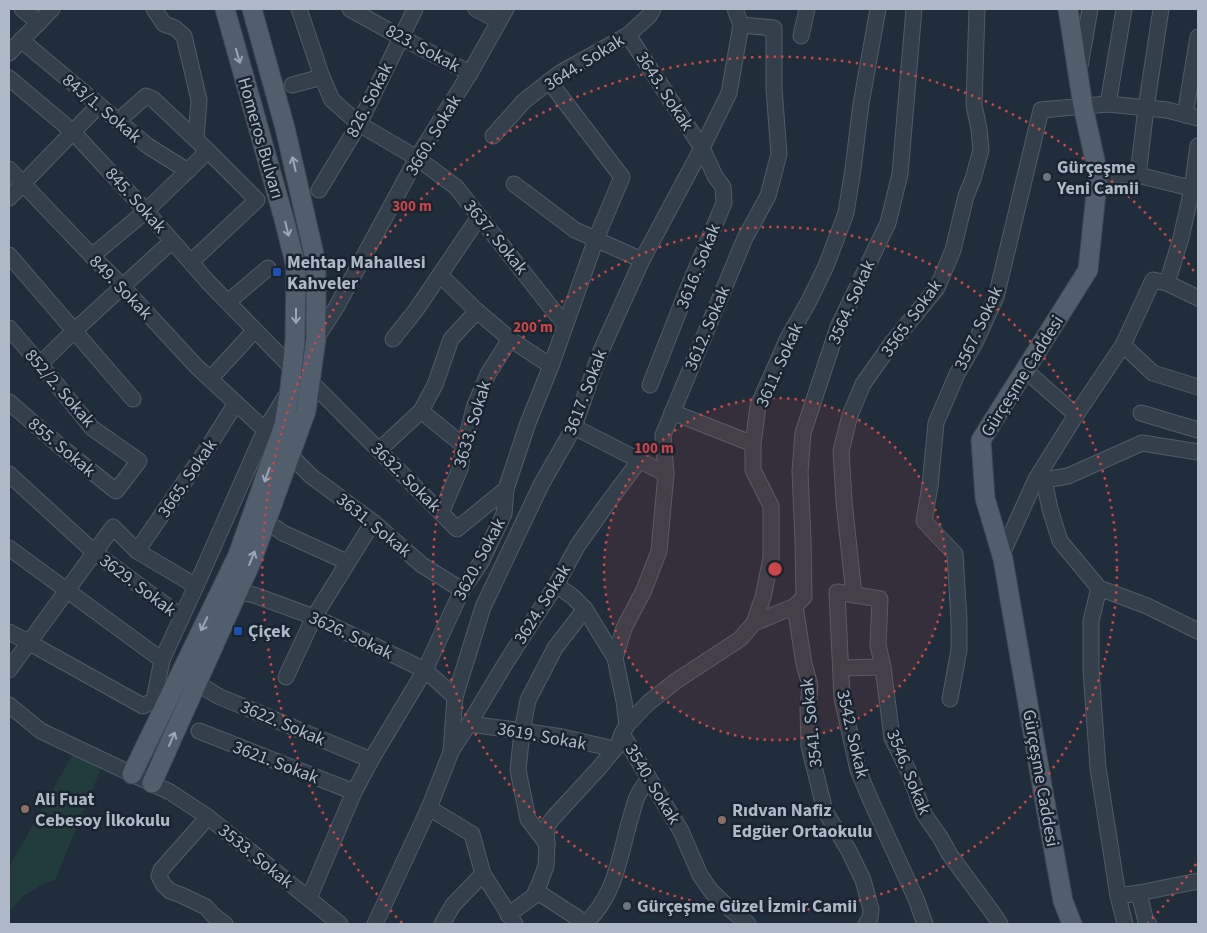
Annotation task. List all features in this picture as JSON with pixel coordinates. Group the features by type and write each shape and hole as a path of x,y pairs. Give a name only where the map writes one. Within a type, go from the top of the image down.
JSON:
{"main road":[{"name":"Homeros Bulvarı","path":"132,774 238,555 284,425 296,340 296,267 225,9"},
{"name":"Homeros Bulvarı","path":"152,783 252,560 306,411 316,340 316,263 285,128 252,9"},
{"name":"Gürçeşme Caddesi","path":"1068,9 1083,106 1098,174 1088,270 981,440 985,498 1002,554 1046,810 1069,923"}],"street":[{"path":"22,9 39,23"},
{"path":"9,53 52,9"},
{"path":"154,9 164,24 175,28 184,36 199,100 196,140"},
{"name":"3637. Sokak","path":"299,9 322,77 332,100 359,124 418,158 456,187 566,324"},
{"name":"823. Sokak","path":"350,9 470,73"},
{"name":"826. Sokak","path":"319,190 359,124 415,9"},
{"path":"476,9 503,15"},
{"name":"3644. Sokak","path":"493,136 524,101 549,81 628,34 649,16 653,9"},
{"path":"734,9 741,25"},
{"path":"801,36 807,9"},
{"name":"3611. Sokak","path":"536,891 546,866 546,828 552,818 599,768 618,745 625,730 648,703 676,681 740,639 754,623 772,558 771,506 753,470 753,444 758,406 788,338 826,266 846,213 861,104 878,9"},
{"name":"3564. Sokak","path":"799,601 803,540 800,472 803,433 838,327 888,223 900,174 914,9"},
{"name":"3565. Sokak","path":"854,595 844,501 841,451 850,415 863,384 892,343 937,288 953,250 966,196 981,150 980,129 974,106 977,9"},
{"path":"1078,76 1090,9"},
{"path":"1108,104 1124,9"},
{"path":"1138,175 1161,9"},
{"name":"3660. Sokak","path":"316,340 337,306 418,158 503,15"},
{"name":"3617. Sokak","path":"375,924 429,808 451,752 454,697 483,607 541,485 574,427 600,353 642,260 729,93 741,25"},
{"name":"3612. Sokak","path":"615,658 624,628 644,590 659,551 666,474 663,435 744,238 768,196 779,154 774,89 774,28 741,25"},
{"name":"3643. Sokak","path":"628,34 702,148"},
{"path":"1083,106 1108,104 1167,110 1192,117 1198,37"},
{"name":"843/1. Sokak","path":"21,40 148,146 188,171"},
{"path":"292,85 322,77"},
{"name":"845. Sokak","path":"9,78 73,132 228,302 292,368"},
{"name":"3620. Sokak","path":"309,898 354,792 424,670 462,590 480,564 504,514 506,489 528,422 551,366 596,239 622,176 549,81"},
{"path":"118,121 146,96 154,99 257,200 191,262"},
{"path":"9,198 98,105"},
{"name":"3567. Sokak","path":"950,699 959,650 955,554 924,520 930,486 936,423 957,374 975,343 996,297 1041,110 1083,106"},
{"path":"1167,283 1195,189 1198,146"},
{"name":"3616. Sokak","path":"650,385 724,203 724,187 715,176 702,148"},
{"path":"92,256 146,211 208,151"},
{"name":"849. Sokak","path":"9,169 196,366 236,403"},
{"path":"1098,174 1138,175 1195,189"},
{"path":"514,184 574,230 642,260"},
{"path":"393,339 416,310 479,217"},
{"path":"40,364 172,240"},
{"path":"9,255 133,399"},
{"path":"228,302 268,268"},
{"path":"440,275 477,311 510,339 551,366"},
{"path":"1002,554 1040,479 1076,415 1123,346 1153,280 1167,283 1198,298"},
{"path":"379,450 421,411 435,384 451,339 477,311"},
{"name":"852/2. Sokak","path":"9,328 92,428 138,461 116,491"},
{"path":"210,379 255,330"},
{"name":"3633. Sokak","path":"441,513 460,468 475,404 488,374 510,339"},
{"path":"1123,346 1153,373 1198,387"},
{"name":"3632. Sokak","path":"292,368 310,381 457,528 506,489"},
{"path":"1025,370 1076,415"},
{"path":"9,632 143,706 154,700 162,660 265,430 290,388"},
{"name":"855. Sokak","path":"9,402 116,491"},
{"path":"236,403 265,430"},
{"name":"3665. Sokak","path":"137,552 236,403"},
{"path":"421,411 464,446"},
{"path":"672,412 753,444"},
{"path":"1141,413 1198,430"},
{"path":"574,427 666,474"},
{"path":"1040,479 1068,476 1142,443 1198,452"},
{"name":"3631. Sokak","path":"290,455 311,476 373,522 422,565 462,590"},
{"name":"3624. Sokak","path":"451,752 504,664 556,585 578,545 639,461"},
{"name":"3629. Sokak","path":"9,474 94,552 182,617"},
{"path":"1040,479 1060,541 1099,588 1147,606 1198,631"},
{"path":"266,522 283,533 348,562"},
{"path":"286,677 314,617 373,522"},
{"path":"9,670 113,527 137,552 196,586"},
{"path":"9,548 162,660"},
{"name":"3540. Sokak","path":"556,585 573,597 585,609 615,658 624,701 625,730 648,778 681,831 700,875 711,891 748,924"},
{"path":"1099,588 1091,621 1091,670 1098,768 1118,896 1125,924"},
{"name":"3626. Sokak","path":"238,592 314,617 424,670 454,697"},
{"name":"3542. Sokak","path":"854,595 838,592 842,698 858,770 916,899 925,924"},
{"name":"3546. Sokak","path":"854,595 880,599 878,645 892,738 908,770 924,814 950,855 1000,924"},
{"path":"754,623 799,601"},
{"name":"3541. Sokak","path":"799,601 804,664 810,685 808,709 809,746 825,810 849,851 863,880 871,909 868,921"},
{"path":"547,844 528,819 518,770 522,731 528,700 555,648 585,609"},
{"path":"841,668 882,668"},
{"name":"3622. Sokak","path":"197,682 218,696 371,760"},
{"name":"3533. Sokak","path":"9,705 42,731 170,792 208,817 340,924"},
{"name":"3619. Sokak","path":"469,724 562,737 614,749"},
{"name":"3621. Sokak","path":"199,732 354,792"},
{"path":"429,808 472,834 484,874 511,919 534,896 536,891 586,924 605,898 616,872 638,795 648,778"},
{"path":"208,817 161,870 159,876 163,884 170,891 206,907 225,924"},
{"path":"442,924 453,905 484,874"},
{"path":"1118,896 1139,894 1198,881"},
{"path":"1139,894 1146,922 1149,924"}],"green space":[{"path":"74,752 102,766 55,880 47,882 22,897 9,912 9,867"}],"place":[{"name":"Gürçeşme Yeni Camii","path":"1047,177"},
{"name":"Mehtap Mahallesi Kahveler","path":"277,272"},
{"name":"Çiçek","path":"238,631"},
{"name":"Ali Fuat Cebesoy İlkokulu","path":"25,809"},
{"name":"Rıdvan Nafiz Edgüer Ortaokulu","path":"722,820"},
{"name":"Gürçeşme Güzel İzmir Camii","path":"627,906"}]}
